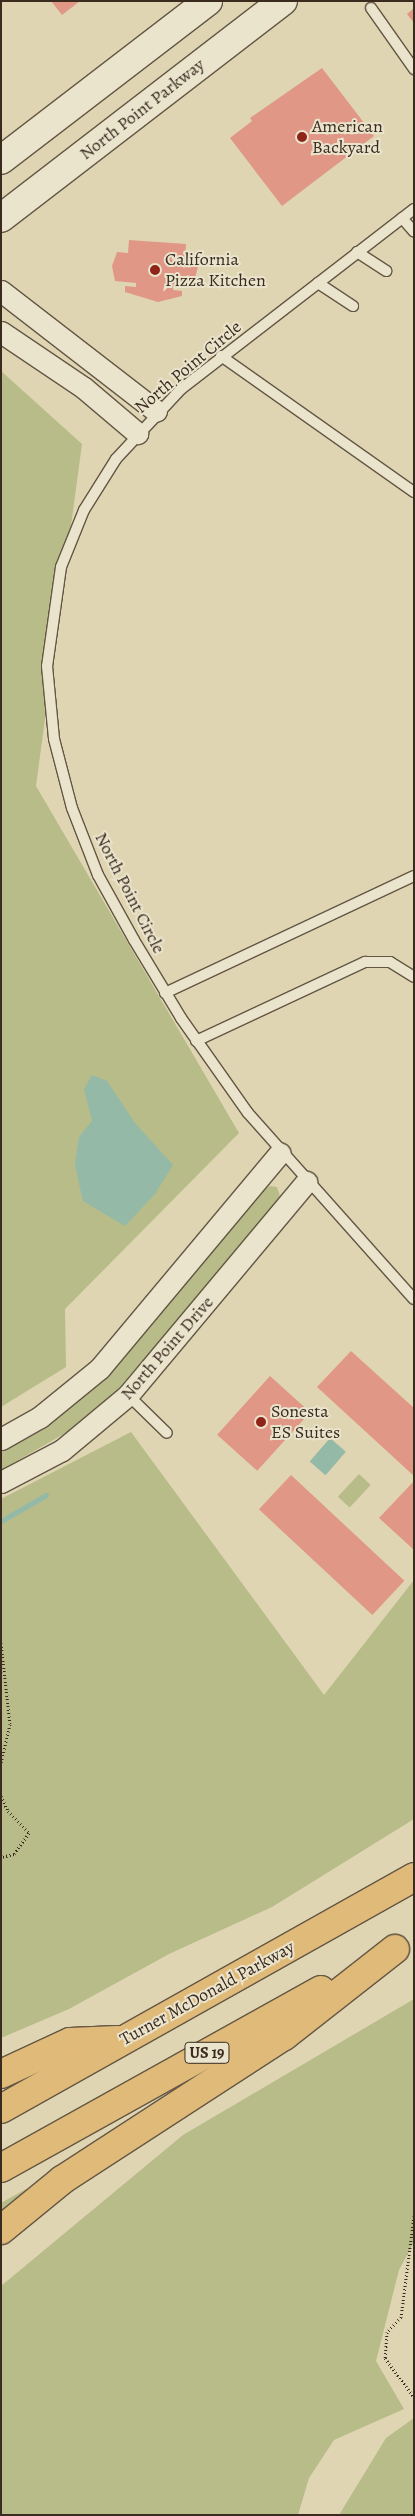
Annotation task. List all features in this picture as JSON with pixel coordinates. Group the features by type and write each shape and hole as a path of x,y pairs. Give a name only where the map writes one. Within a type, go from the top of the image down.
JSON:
{"highway":[{"name":"Turner McDonald Parkway","path":"1,2109 414,1877"},
{"path":"1,2230 62,2180 284,2036 404,1944"},
{"name":"US 19","path":"1,2168 404,1944"},
{"path":"1,2074 70,2042 124,2040"}],"street":[{"path":"1,160 208,1"},
{"name":"North Point Parkway","path":"1,218 283,1"},
{"path":"1,291 156,411"},
{"path":"1,332 84,388 137,432"},
{"name":"North Point Drive","path":"1,1439 40,1417 100,1368 280,1153"},
{"name":"North Point Drive","path":"1,1482 62,1450 128,1395 306,1182"}],"lane":[{"path":"371,8 414,69"},
{"name":"North Point Circle","path":"414,209 221,356 156,411 137,432 92,497 61,567 48,642 47,692 59,762 80,831 106,890 165,993 196,1041 280,1153 414,1299"},
{"path":"402,218 414,232"},
{"path":"357,252 386,271"},
{"path":"318,283 353,306"},
{"path":"221,356 414,492"},
{"path":"165,993 414,876"},
{"path":"196,1041 365,962 390,962 414,977"},
{"path":"128,1395 167,1433"}],"path":[{"path":"1,1643 5,1707 10,1724 1,1762"},
{"path":"1,1712 5,1707"},
{"path":"1,1796 8,1811 29,1833 14,1854 1,1857"},
{"path":"414,2216 400,2317 387,2332 385,2358 414,2397"}],"shaded area":[{"path":"1,371 82,444 36,786 239,1133 65,1309 66,1367 1,1407"},
{"path":"92,1075 107,1081 135,1123 173,1165 155,1194 125,1226 83,1201 79,1184 75,1164 79,1137 92,1121 84,1089"},
{"path":"270,1186 277,1187 281,1199 118,1389 76,1427 1,1470 1,1450 57,1419 113,1370 261,1191"},
{"path":"131,1432 324,1695 414,1580 414,1819 272,1907 169,1954 69,2009 1,2038 1,1499"},
{"path":"330,1438 346,1452 326,1475 310,1461"},
{"path":"359,1474 371,1485 350,1508 338,1497"},
{"path":"414,1999 414,2242 399,2270 376,2361 404,2409 334,2440 309,2478 298,2515 1,2515 1,2286 183,2135"},
{"path":"26,2189 30,2196 1,2216 1,2203"},
{"path":"414,2418 414,2515 339,2515 386,2438"}],"building":[{"path":"51,1 80,1 62,15"},
{"path":"414,8 414,23 407,14"},
{"name":"American Backyard","path":"322,68 374,136 282,206 230,138 252,121 250,118"},
{"name":"California Pizza Kitchen","path":"129,240 186,244 185,258 195,258 198,266 193,287 174,286 173,290 182,291 182,296 158,302 125,292 125,286 136,287 136,283 115,281 112,266 117,252 128,253"},
{"path":"351,1351 414,1408 414,1476 317,1387"},
{"path":"270,1376 310,1412 257,1471 217,1435"},
{"path":"291,1475 404,1581 372,1615 259,1509"},
{"path":"414,1481 414,1550 379,1518"}],"waterway":[{"path":"1,1521 46,1495"}],"place":[{"name":"American Backyard","path":"302,137"},
{"name":"California Pizza Kitchen","path":"155,270"},
{"name":"Sonesta ES Suites","path":"261,1422"}]}
